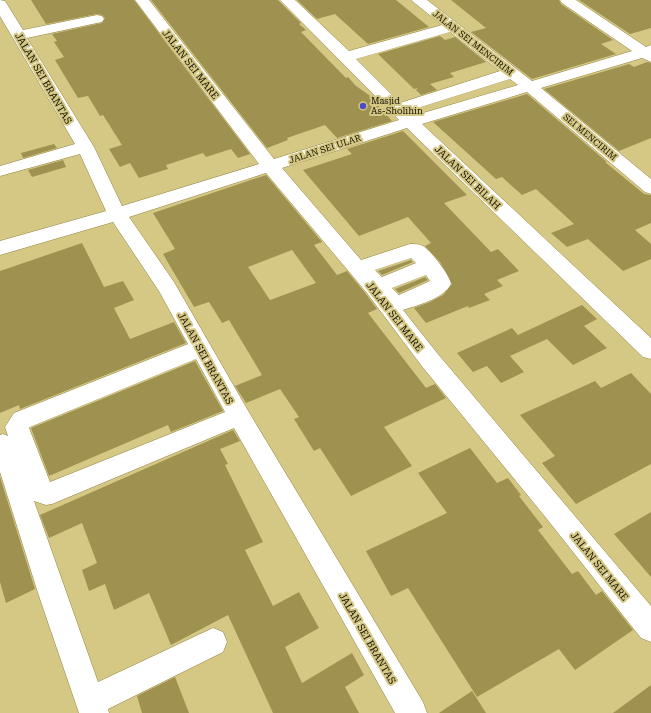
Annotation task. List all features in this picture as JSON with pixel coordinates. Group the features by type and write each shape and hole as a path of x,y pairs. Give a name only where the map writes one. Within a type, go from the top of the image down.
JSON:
{"street":[{"name":"JALAN SEI MARE","path":"142,0 270,166 376,287 429,359 556,511 651,628"},
{"name":"JALAN SEI BILAH","path":"287,0 404,115 651,351"},
{"name":"JALAN SEI MENCIRIM","path":"418,0 529,86"},
{"path":"567,0 649,53"},
{"name":"JALAN SEI BRANTAS","path":"0,4 85,147 117,214 167,288 239,416 412,713"},
{"path":"18,35 97,19"},
{"path":"346,57 452,27"},
{"name":"JALAN SEI ULAR","path":"0,248 117,214 270,166 404,115 529,86 649,53"},
{"path":"404,115 511,73"},
{"name":"SEI MENCIRIM","path":"529,86 651,188"},
{"path":"2,171 85,147"},
{"path":"412,250 417,251 442,282 438,287 429,292 397,303 376,287 365,272 364,268 368,265 412,250"},
{"path":"201,348 22,420 17,427 42,492 46,494 52,493 239,416"},
{"path":"1,441 92,708 213,642"}],"building":[{"path":"31,0 134,0 250,154 238,158 231,149 206,157 203,153 166,165 168,169 139,178 130,163 120,167 109,149 122,145 103,115 100,116 88,96 78,98 55,60 64,57 54,42 57,41 52,34 102,23 105,18 102,15 97,14 46,24"},
{"path":"151,0 278,0 306,30 301,32 346,78 348,77 356,86 369,95 392,121 337,138 325,125 287,138 288,140 267,148"},
{"path":"297,0 396,0 429,27 368,44 335,14 317,19"},
{"path":"451,0 559,0 561,4 613,40 601,44 616,54 532,79 471,32 486,28"},
{"path":"579,0 651,0 651,28 630,34"},
{"path":"440,36 445,40 455,37 486,62 450,73 454,77 430,84 437,90 421,95 416,90 418,88 414,89 378,54"},
{"path":"647,62 651,63 651,138 619,151 544,89 629,64 634,67"},
{"path":"527,94 644,194 651,195 651,223 635,230 651,244 651,259 623,271 588,239 567,247 551,233 574,224 536,189 522,195 502,177 496,179 433,122"},
{"path":"403,131 467,195 444,203 491,252 498,249 519,271 497,280 503,286 484,294 490,300 469,308 468,306 426,323 414,308 443,295 452,284 440,262 425,246 431,243 408,217 359,236 303,170 352,154 347,149"},
{"path":"54,144 57,148 23,158 21,153"},
{"path":"63,160 66,167 32,177 28,170"},
{"path":"266,175 322,242 314,245 337,275 347,271 366,294 377,309 368,313 426,388 435,384 446,398 384,427 412,466 351,496 320,448 314,451 294,419 299,417 280,389 246,403 235,386 262,375 229,320 222,323 209,302 194,307 163,254 175,249 153,213","holes":["292,250 316,283 270,300 248,267"]},
{"path":"82,243 104,287 123,281 134,300 114,308 130,339 174,322 186,343 20,409 19,405 0,413 0,271"},
{"path":"411,260 413,262 382,275 378,271"},
{"path":"425,277 428,280 399,293 395,289"},
{"path":"582,305 597,319 584,326 607,348 573,365 547,339 510,356 524,372 501,383 487,366 473,372 457,353 512,328 518,335"},
{"path":"195,361 223,411 171,432 168,425 49,476 31,428"},
{"path":"631,373 651,394 651,464 576,504 542,463 555,456 520,415 595,381 601,388"},
{"path":"233,430 240,441 220,449 228,464 225,465 263,542 245,550 273,606 299,592 319,628 285,647 302,683 352,653 364,675 345,687 359,713 273,713 228,615 171,645 149,593 114,610 105,584 89,591 82,570 97,563 82,523 49,538 40,515"},
{"path":"470,448 497,483 508,478 521,495 519,496 543,527 538,530 572,574 578,571 596,595 602,591 633,630 575,670 559,649 477,697 408,588 391,596 366,551 447,513 418,473"},
{"path":"0,477 35,589 6,603 0,582"},
{"path":"651,512 651,577 614,534"},
{"path":"175,677 189,713 142,713 137,696"},
{"path":"651,685 651,713 613,713"},
{"path":"472,691 486,713 439,713"}],"place":[{"name":"Masjid As-Sholihin","path":"363,106"}]}
